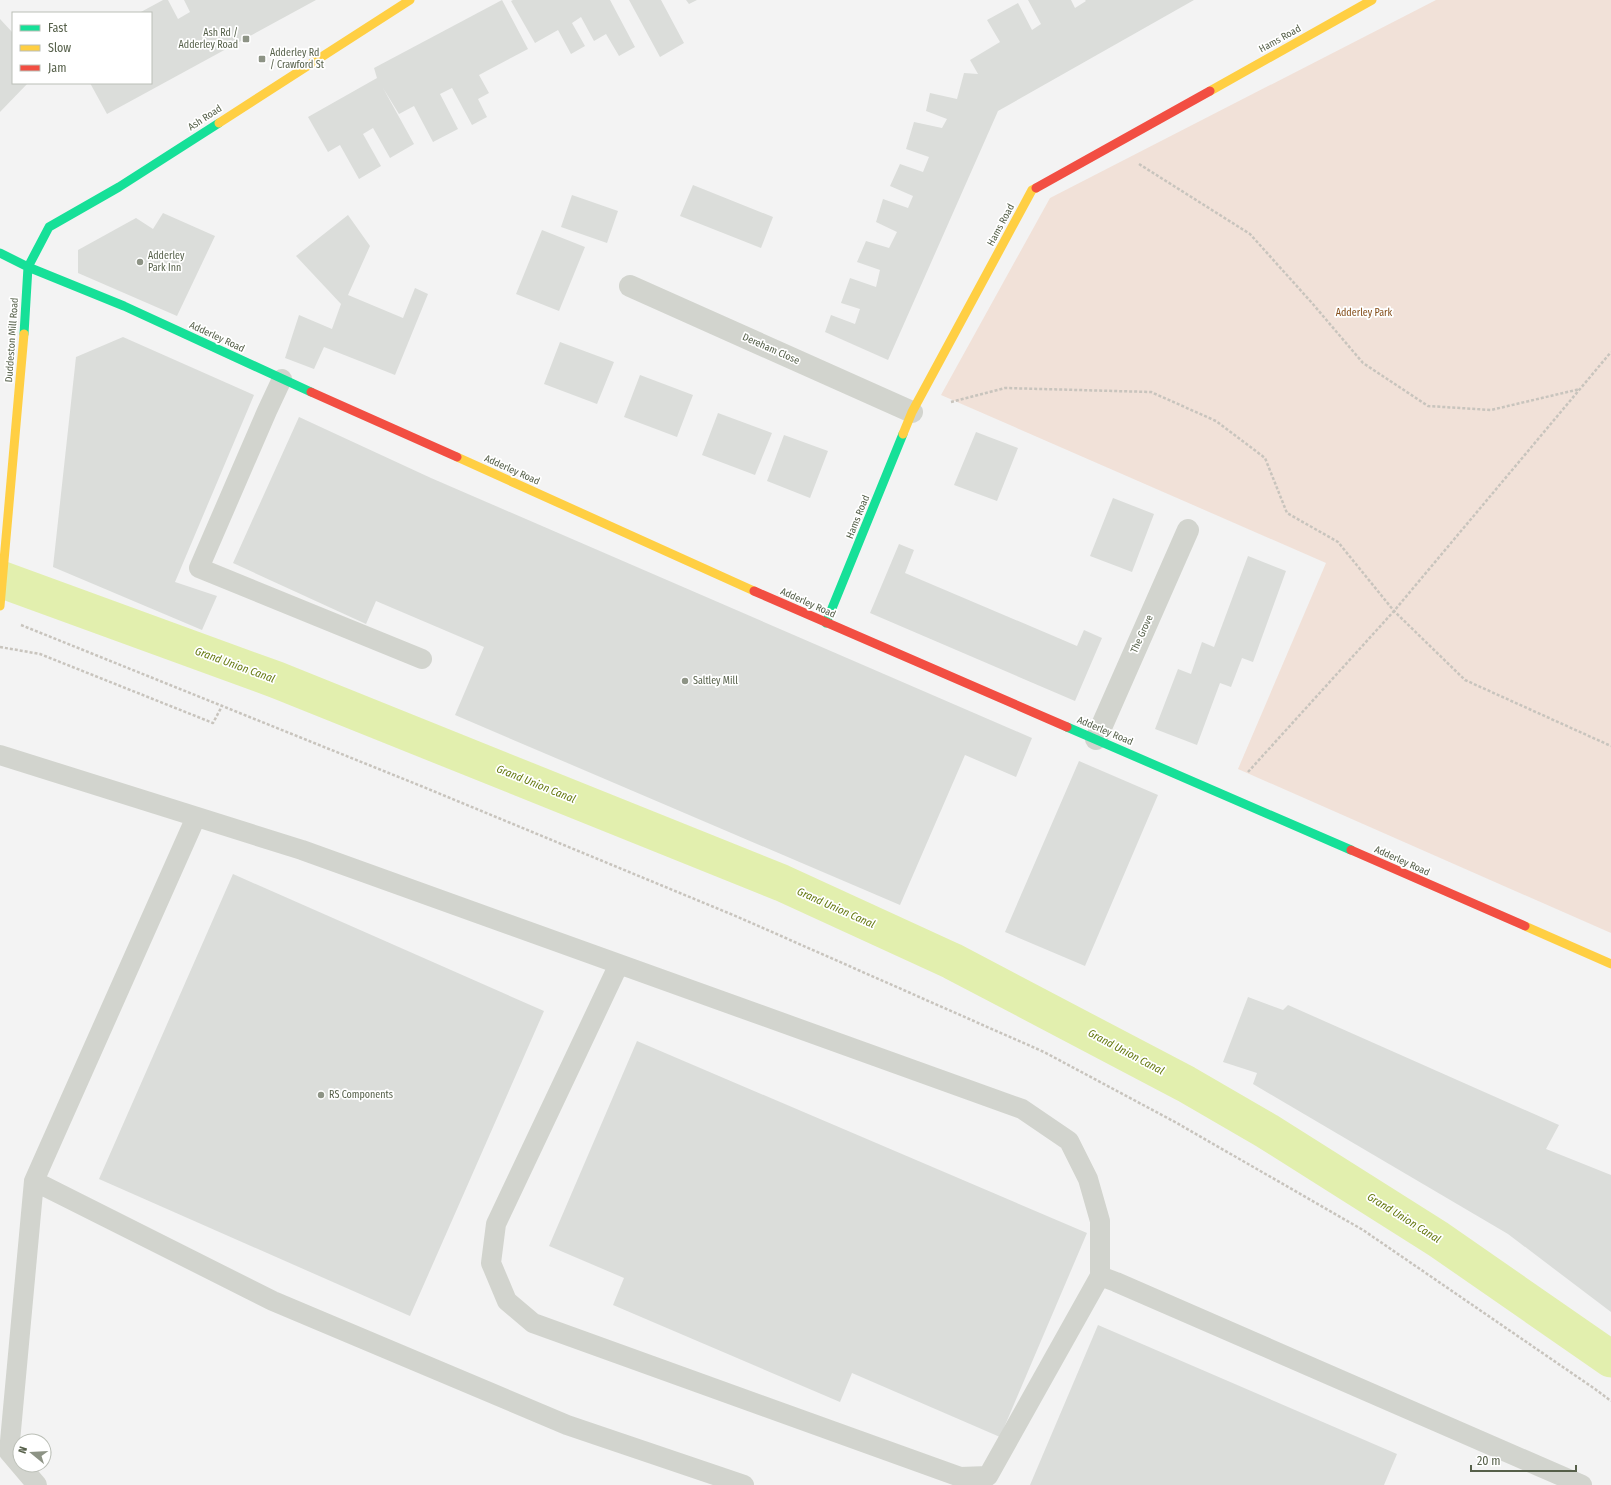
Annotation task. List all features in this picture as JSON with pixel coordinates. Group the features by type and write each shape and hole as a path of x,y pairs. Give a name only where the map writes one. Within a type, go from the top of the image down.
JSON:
{"street":[{"name":"Ash Road","path":"28,267 49,227 119,187 410,0"},
{"name":"Hams Road","path":"826,623 912,412 1032,190 1372,0"},
{"name":"Adderley Road","path":"0,253 28,267 124,306 282,379 826,623 1611,964"},
{"name":"Duddeston Mill Road","path":"0,606 6,549 6,479 23,362 28,267"},
{"name":"Dereham Close","path":"630,286 912,412"},
{"name":"The Grove","path":"1096,739 1188,530"}],"lane":[{"path":"282,379 199,568 422,659"},
{"path":"0,755 302,850 619,964 1022,1109 1069,1141 1088,1179 1100,1221 1100,1276 988,1476 960,1477 533,1323 506,1301 491,1263 496,1224 619,964"},
{"path":"37,1485 9,1452 34,1181 196,817"},
{"path":"34,1181 274,1301 567,1424 744,1485"},
{"path":"1100,1276 1124,1285 1582,1485"}],"path":[{"path":"1112,146 1250,234 1363,363 1428,406 1491,410 1580,389"},
{"path":"1226,796 1394,611 1611,352"},
{"path":"912,412 1005,388 1151,392 1216,422 1265,458 1287,513 1338,542 1394,611 1465,680 1611,746"},
{"path":"15,622 738,917 1044,1052 1176,1122 1363,1230 1611,1401"},
{"path":"0,647 40,654 213,723 222,706"}],"green space":[{"name":"Adderley Park","path":"1436,0 1611,0 1611,933 1238,769 1326,563 941,395 1050,198"}],"building":[{"path":"163,0 168,0 178,19 190,12 184,0 316,0 107,114 91,84 152,84 152,12 141,12"},
{"path":"502,0 528,49 479,75 489,93 478,99 487,117 472,125 452,88 440,94 458,129 433,142 414,106 399,114 383,88 414,144 390,158 373,128 363,134 381,166 359,179 340,145 328,152 308,117 377,78 374,68"},
{"path":"610,0 635,47 619,56 606,34 594,41 581,17 572,23 585,46 571,54 558,30 535,43 511,1"},
{"path":"629,0 661,0 684,43 660,57"},
{"path":"686,0 697,0 689,4"},
{"path":"1028,0 1071,0 1075,8 1086,1 1085,0 1194,0 998,111 888,360 825,332 831,315 855,324 860,309 841,303 850,278 876,287 880,270 857,262 866,241 889,248 897,232 876,222 883,199 908,208 913,196 890,186 900,164 923,172 929,157 906,149 914,122 942,128 947,119 926,111 930,93 957,99 964,73 978,74 970,60 1000,42 987,20 1018,3 1032,30 1041,24"},
{"path":"0,19 12,32 12,84 27,84 0,112"},
{"path":"693,185 773,217 761,248 680,216"},
{"path":"572,195 618,211 607,243 561,227"},
{"name":"Adderley Park Inn","path":"163,213 215,236 177,316 78,273 78,250 136,218 153,229"},
{"path":"348,215 370,246 348,295 403,318 415,288 428,294 395,375 324,347 314,369 285,358 299,315 332,329 341,304 296,256"},
{"path":"542,230 585,247 559,311 516,294"},
{"path":"123,337 254,395 175,582 217,596 202,630 53,567 76,357"},
{"path":"560,342 614,362 597,404 544,384"},
{"path":"640,375 693,395 677,437 624,417"},
{"path":"718,413 772,433 755,475 702,455"},
{"name":"Saltley Mill","path":"299,417 431,478 1032,738 1016,777 965,755 900,905 455,715 484,647 376,601 366,624 233,563"},
{"path":"976,432 1018,448 997,501 954,485"},
{"path":"784,435 828,451 810,498 767,481"},
{"path":"1113,498 1154,514 1132,572 1090,556"},
{"path":"899,544 914,550 905,573 1077,646 1084,630 1102,638 1075,701 870,613"},
{"path":"1248,556 1286,571 1253,662 1242,658 1231,687 1220,683 1197,745 1155,729 1178,669 1191,674 1202,642 1214,647"},
{"path":"1079,761 1158,795 1085,966 1005,932"},
{"name":"RS Components","path":"233,874 544,1011 410,1316 99,1179"},
{"path":"1248,997 1283,1010 1288,1005 1559,1125 1546,1149 1611,1175 1611,1312 1508,1234 1253,1084 1257,1073 1223,1062"},
{"path":"637,1041 1087,1233 1000,1437 852,1373 840,1402 613,1305 624,1278 549,1246"},
{"path":"1098,1325 1397,1454 1384,1485 1030,1485"}],"waterway":[{"name":"Grand Union Canal","path":"0,579 277,680 782,883 952,961 1186,1084 1267,1131 1438,1239 1611,1359"}],"traffic: fast":[{"path":"24,334 28,267 49,227 119,187 219,123"},
{"path":"0,253 28,267 124,306 311,392"},
{"path":"826,623 903,434"},
{"path":"1067,727 1351,850"}],"traffic: slow":[{"path":"219,123 410,0"},
{"path":"1210,91 1372,0"},
{"path":"903,434 912,412 1032,190 1036,188"},
{"path":"0,606 24,334"},
{"path":"457,457 754,591"},
{"path":"1525,926 1611,964"}],"traffic: jam":[{"path":"1036,188 1210,91"},
{"path":"311,392 457,457"},
{"path":"754,591 1067,727"},
{"path":"1351,850 1525,926"}],"place":[{"name":"Ash Rd / Adderley Road","path":"246,39"},
{"name":"Adderley Rd / Crawford St","path":"262,59"},
{"name":"Adderley Park Inn","path":"140,262"},
{"name":"Saltley Mill","path":"685,681"},
{"name":"RS Components","path":"321,1095"}]}
